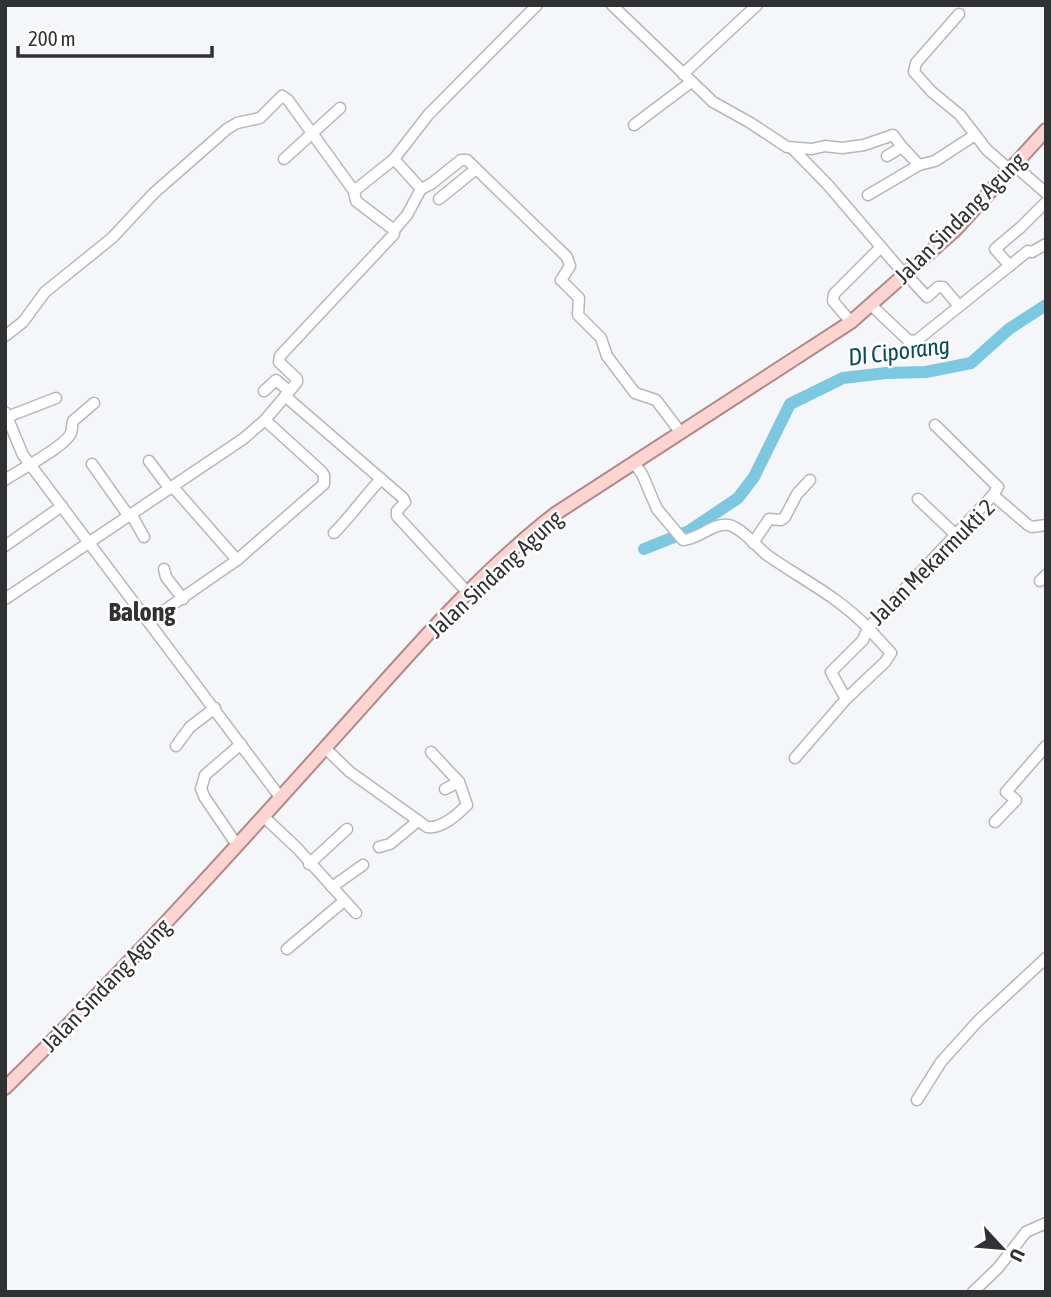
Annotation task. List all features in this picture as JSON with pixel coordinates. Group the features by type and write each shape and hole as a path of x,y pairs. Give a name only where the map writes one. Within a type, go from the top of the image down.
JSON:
{"main road":[{"name":"Jalan Sindang Agung","path":"5,1088 80,1015 374,692 469,594 545,522 851,322 955,230 1046,130"}],"street":[{"path":"354,191 394,159 447,95 537,5"},
{"path":"612,5 713,102 793,149 928,297 938,287 943,287 959,306"},
{"path":"682,74 757,5"},
{"path":"959,14 916,63 914,72 960,115 975,135 1012,168 1046,193"},
{"path":"635,125 691,82"},
{"path":"5,336 23,322 45,292 112,238 154,193 232,125 260,118 282,96 286,97 354,191 356,201 394,230"},
{"path":"284,159 340,108"},
{"path":"793,149 864,145 891,135 895,136 919,165"},
{"path":"868,195 919,165 935,161 975,135"},
{"path":"887,156 902,147"},
{"path":"394,159 421,189"},
{"path":"5,599 172,488 243,439 265,420 298,380 279,362 279,356 393,237 394,230 407,215 421,189 463,159 477,169 567,257 570,266 561,280 579,298 578,316 601,338 607,356 635,393 656,400 681,433"},
{"path":"439,199 477,169"},
{"path":"1010,266 995,249 1046,202"},
{"path":"871,304 912,342 930,331 1028,251 1032,252 1046,244"},
{"path":"851,322 833,300 834,294 881,247"},
{"path":"264,391 276,380 287,394 404,500 396,513 397,516 469,594"},
{"path":"55,398 7,417 19,446 30,465 280,797"},
{"path":"5,480 66,438 72,432 74,420 94,403"},
{"path":"149,621 237,560 321,488 325,480 321,471 265,420"},
{"path":"935,425 998,487 993,495"},
{"path":"149,461 237,560"},
{"name":"Jalan Mekarmukti 2","path":"634,463 645,480 657,509 683,540 694,539 726,525 734,528 845,607 868,628 993,495 1028,525 1032,527 1046,524"},
{"path":"92,464 144,537"},
{"path":"334,533 355,513 360,502 381,480"},
{"path":"753,543 769,519 781,520 785,517 797,494 810,480"},
{"path":"918,499 956,536"},
{"path":"5,546 62,506"},
{"path":"164,569 166,577 183,599"},
{"path":"795,758 846,699 891,653 868,628 863,640 831,672 846,699"},
{"path":"176,746 190,727 215,708"},
{"path":"237,845 201,789 208,771 241,744"},
{"path":"995,822 1016,800 1006,792 1046,746"},
{"path":"325,748 350,772 418,821 433,828 467,805 459,782 431,752"},
{"path":"444,789 459,782"},
{"path":"263,816 297,848 356,912"},
{"path":"379,847 390,844 418,821"},
{"path":"309,864 347,829"},
{"path":"332,887 363,866"},
{"path":"287,949 344,901"},
{"path":"917,1100 941,1062 978,1021 1046,958"},
{"path":"972,1292 998,1268 1026,1232 1046,1223"}],"waterway":[{"name":"DI Ciporang","path":"644,549 689,531 738,498 754,477 790,404 843,378 926,372 971,363 1009,329 1046,305"}],"district":[{"name":"Balong","path":"142,612"}]}
